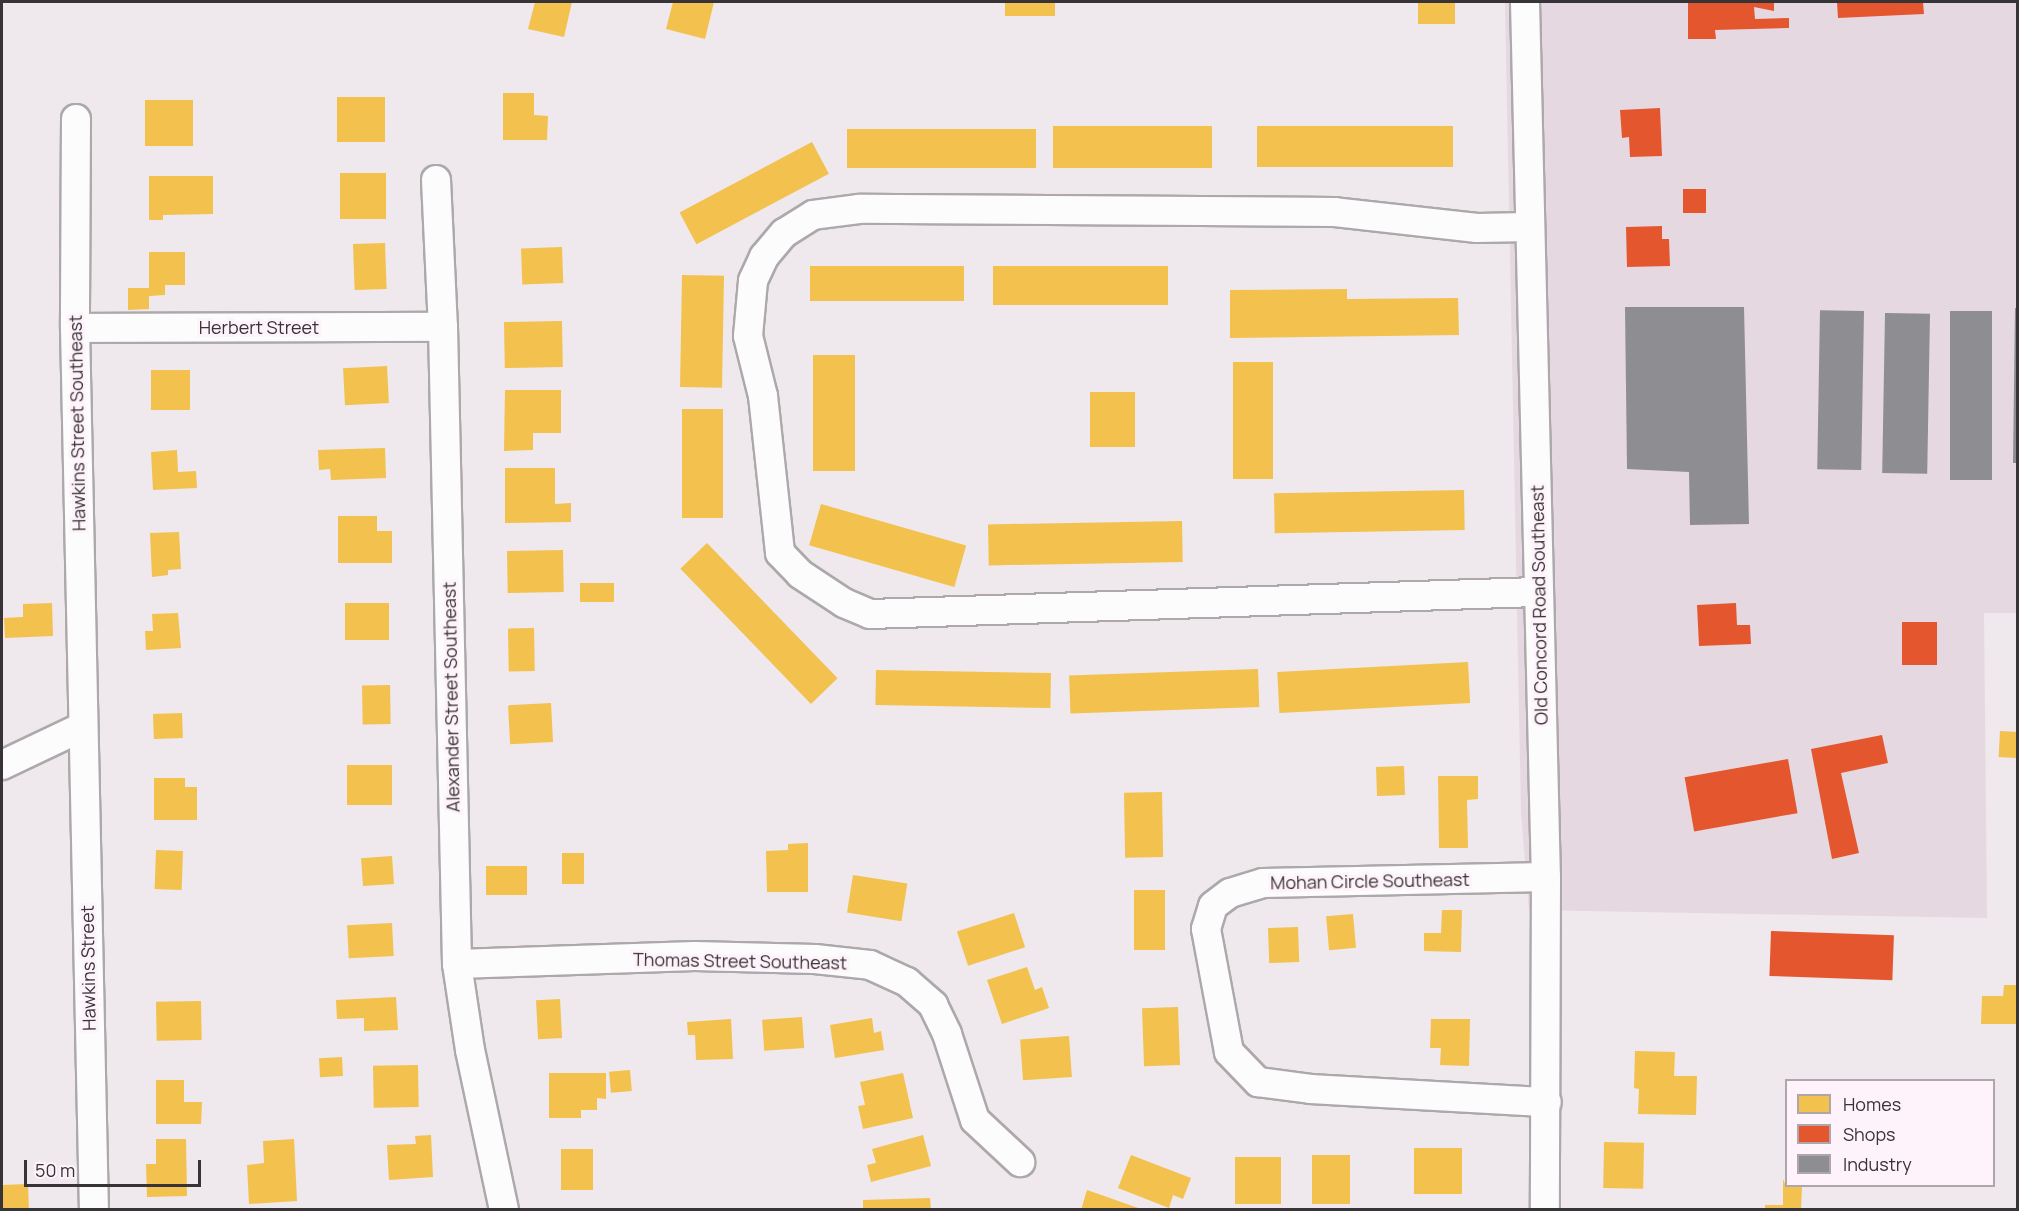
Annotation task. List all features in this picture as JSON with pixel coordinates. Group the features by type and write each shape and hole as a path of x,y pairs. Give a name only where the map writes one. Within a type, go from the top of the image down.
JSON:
{"street":[{"name":"Old Concord Road Southeast","path":"1525,2 1546,877 1545,1209"},
{"name":"Hawkins Street Southeast","path":"76,119 75,328 82,727"},
{"name":"Alexander Street Southeast","path":"436,180 443,327 457,964 470,1050 504,1209"},
{"path":"1530,227 1477,228 1335,212 859,209 813,215 784,233 764,257 753,281 748,336 763,396 780,554 817,585 870,614 1538,592"},
{"name":"Herbert Street","path":"75,328 443,327"},
{"path":"2,765 82,727"},
{"name":"Hawkins Street","path":"82,727 94,1209"},
{"name":"Mohan Circle Southeast","path":"1546,877 1263,883 1230,893 1213,906 1206,929 1228,1052 1258,1082 1311,1089 1547,1102"},
{"name":"Thomas Street Southeast","path":"457,964 695,956 815,959 870,965 907,982 933,1005 947,1034 975,1120 1020,1162"}],"shaded area":[{"path":"1505,2 2017,2 2018,613 1984,613 1987,918 1529,910 1521,812"}],"building: Homes":[{"path":"535,2 572,2 564,37 528,29"},
{"path":"673,2 714,2 705,39 666,29"},
{"path":"1005,2 1055,2 1055,16 1005,16"},
{"path":"1418,2 1455,2 1455,24 1418,24"},
{"path":"503,93 534,93 534,115 548,116 547,140 503,140"},
{"path":"337,97 385,97 385,142 337,142"},
{"path":"145,100 193,100 193,146 145,146"},
{"path":"1053,126 1212,126 1212,168 1053,168"},
{"path":"1257,126 1453,126 1453,167 1257,167"},
{"path":"847,129 1036,129 1036,168 847,168"},
{"path":"812,142 829,174 696,244 680,212"},
{"path":"340,173 386,173 386,219 340,219"},
{"path":"149,176 213,176 213,214 163,215 163,220 149,220"},
{"path":"385,243 387,289 355,290 353,244"},
{"path":"562,247 563,283 522,284 521,248"},
{"path":"149,252 185,252 185,285 165,285 165,295 149,296 149,309 128,310 128,288 149,288"},
{"path":"810,266 964,266 964,301 810,301"},
{"path":"993,266 1168,266 1168,305 993,305"},
{"path":"682,275 724,276 722,388 680,387"},
{"path":"1347,289 1347,299 1458,298 1459,335 1230,338 1230,290"},
{"path":"562,321 563,367 505,368 504,322"},
{"path":"813,355 855,355 855,471 813,471"},
{"path":"1233,362 1273,362 1273,479 1233,479"},
{"path":"387,366 389,403 345,405 343,368"},
{"path":"151,370 190,370 190,410 151,410"},
{"path":"505,390 561,390 561,433 533,433 533,450 504,451"},
{"path":"1090,392 1135,392 1135,447 1090,447"},
{"path":"682,409 723,409 723,518 682,518"},
{"path":"385,448 386,478 331,480 330,469 319,470 318,450"},
{"path":"177,450 178,472 196,471 197,488 153,490 151,452"},
{"path":"505,468 555,468 555,504 571,503 571,522 505,523"},
{"path":"1464,490 1465,530 1275,533 1274,493"},
{"path":"821,504 966,546 954,587 809,545"},
{"path":"338,516 377,516 377,531 392,531 392,563 338,563"},
{"path":"1182,521 1183,562 989,565 988,524"},
{"path":"179,532 181,569 168,570 168,575 152,577 150,533"},
{"path":"707,543 838,678 811,704 680,569"},
{"path":"563,550 564,592 508,593 507,551"},
{"path":"580,583 614,583 614,602 580,602"},
{"path":"52,603 53,636 5,638 4,618 23,617 23,604"},
{"path":"345,603 389,603 389,640 345,640"},
{"path":"178,613 181,648 146,650 145,631 153,631 152,614"},
{"path":"508,628 534,628 535,671 509,671"},
{"path":"1468,662 1470,703 1279,713 1277,672"},
{"path":"1258,669 1259,707 1070,714 1069,676"},
{"path":"876,670 1051,673 1050,708 875,705"},
{"path":"362,685 390,685 391,724 363,724"},
{"path":"551,703 553,742 510,744 508,705"},
{"path":"182,713 183,738 154,739 153,714"},
{"path":"2000,731 2018,732 2017,758 1999,757"},
{"path":"347,765 392,765 392,805 347,805"},
{"path":"1404,766 1405,795 1377,796 1376,767"},
{"path":"1438,776 1478,776 1478,799 1467,800 1468,848 1439,848"},
{"path":"154,778 185,778 185,787 197,787 197,820 154,820"},
{"path":"1162,792 1163,857 1125,858 1124,793"},
{"path":"808,843 808,892 767,892 766,851 788,850 788,844"},
{"path":"156,850 183,851 182,890 155,889"},
{"path":"562,853 584,853 584,884 562,884"},
{"path":"392,856 394,884 363,886 361,858"},
{"path":"486,866 527,866 527,895 486,895"},
{"path":"853,875 907,884 901,921 847,913"},
{"path":"1134,890 1165,890 1165,950 1134,950"},
{"path":"1442,910 1462,910 1461,952 1424,951 1424,933 1441,933"},
{"path":"1014,913 1025,947 968,966 957,932"},
{"path":"1353,914 1356,948 1329,950 1326,916"},
{"path":"392,923 394,956 349,958 347,925"},
{"path":"1298,927 1299,962 1269,963 1268,928"},
{"path":"1027,967 1035,990 1042,987 1049,1008 1002,1024 987,980"},
{"path":"2004,985 2018,985 2018,1024 1981,1024 1982,996 2003,996"},
{"path":"396,997 398,1030 364,1031 364,1018 337,1019 336,1000"},
{"path":"560,999 562,1038 538,1039 536,1000"},
{"path":"201,1001 202,1040 157,1041 156,1002"},
{"path":"1178,1007 1180,1065 1144,1066 1142,1008"},
{"path":"802,1017 804,1048 764,1051 762,1020"},
{"path":"872,1018 874,1033 881,1031 884,1050 835,1058 830,1025"},
{"path":"731,1019 733,1059 696,1060 695,1035 688,1035 687,1022"},
{"path":"1431,1019 1470,1019 1469,1066 1440,1065 1441,1048 1430,1048"},
{"path":"1069,1036 1072,1077 1023,1080 1020,1039"},
{"path":"1635,1051 1675,1052 1674,1076 1697,1076 1696,1115 1638,1114 1639,1089 1634,1088"},
{"path":"342,1057 343,1076 320,1077 319,1058"},
{"path":"418,1065 419,1107 374,1108 373,1066"},
{"path":"630,1070 632,1091 611,1093 609,1072"},
{"path":"549,1073 606,1073 606,1099 597,1098 597,1110 581,1110 581,1118 549,1118"},
{"path":"903,1073 913,1118 863,1129 858,1106 865,1105 860,1082"},
{"path":"156,1080 184,1080 184,1102 202,1102 201,1124 156,1124"},
{"path":"431,1135 433,1177 389,1180 387,1145 416,1144 415,1136"},
{"path":"923,1135 931,1166 871,1182 867,1165 876,1163 872,1149"},
{"path":"156,1139 186,1139 187,1196 147,1197 146,1164 156,1164"},
{"path":"294,1139 297,1201 249,1204 247,1165 264,1163 263,1141"},
{"path":"1604,1142 1644,1143 1643,1189 1603,1188"},
{"path":"1414,1148 1462,1148 1462,1194 1414,1194"},
{"path":"561,1149 593,1149 593,1190 561,1190"},
{"path":"1131,1155 1191,1178 1183,1199 1173,1195 1169,1208 1118,1188"},
{"path":"1312,1155 1350,1155 1350,1204 1312,1204"},
{"path":"1235,1157 1281,1157 1281,1204 1235,1204"},
{"path":"1783,1179 1785,1187 1802,1187 1801,1210 1765,1210 1765,1205 1783,1205"},
{"path":"28,1184 29,1210 3,1210 2,1185"},
{"path":"1087,1190 1141,1209 1141,1210 1081,1210"},
{"path":"930,1198 931,1210 863,1210 863,1200"}],"building: Shops":[{"path":"1688,2 1774,2 1774,11 1754,7 1755,19 1789,18 1789,28 1715,30 1716,39 1688,39"},
{"path":"1837,2 1923,2 1924,14 1838,18"},
{"path":"1660,108 1662,156 1630,157 1629,137 1622,138 1620,110"},
{"path":"1683,189 1706,189 1706,213 1683,213"},
{"path":"1662,226 1662,239 1669,239 1670,266 1627,267 1626,227"},
{"path":"1736,603 1737,625 1750,625 1751,644 1699,646 1697,605"},
{"path":"1902,622 1937,622 1937,665 1902,665"},
{"path":"1882,735 1888,763 1841,773 1859,853 1832,859 1811,749"},
{"path":"1788,759 1798,813 1694,831 1685,777"},
{"path":"1771,931 1894,935 1892,980 1769,976"}],"building: Industry":[{"path":"1625,307 1744,307 1749,524 1690,525 1689,472 1627,469"},
{"path":"2015,308 2018,308 2018,463 2013,463"},
{"path":"1820,310 1864,311 1861,470 1817,469"},
{"path":"1950,311 1992,311 1992,480 1950,480"},
{"path":"1885,313 1930,314 1927,474 1882,473"}]}
